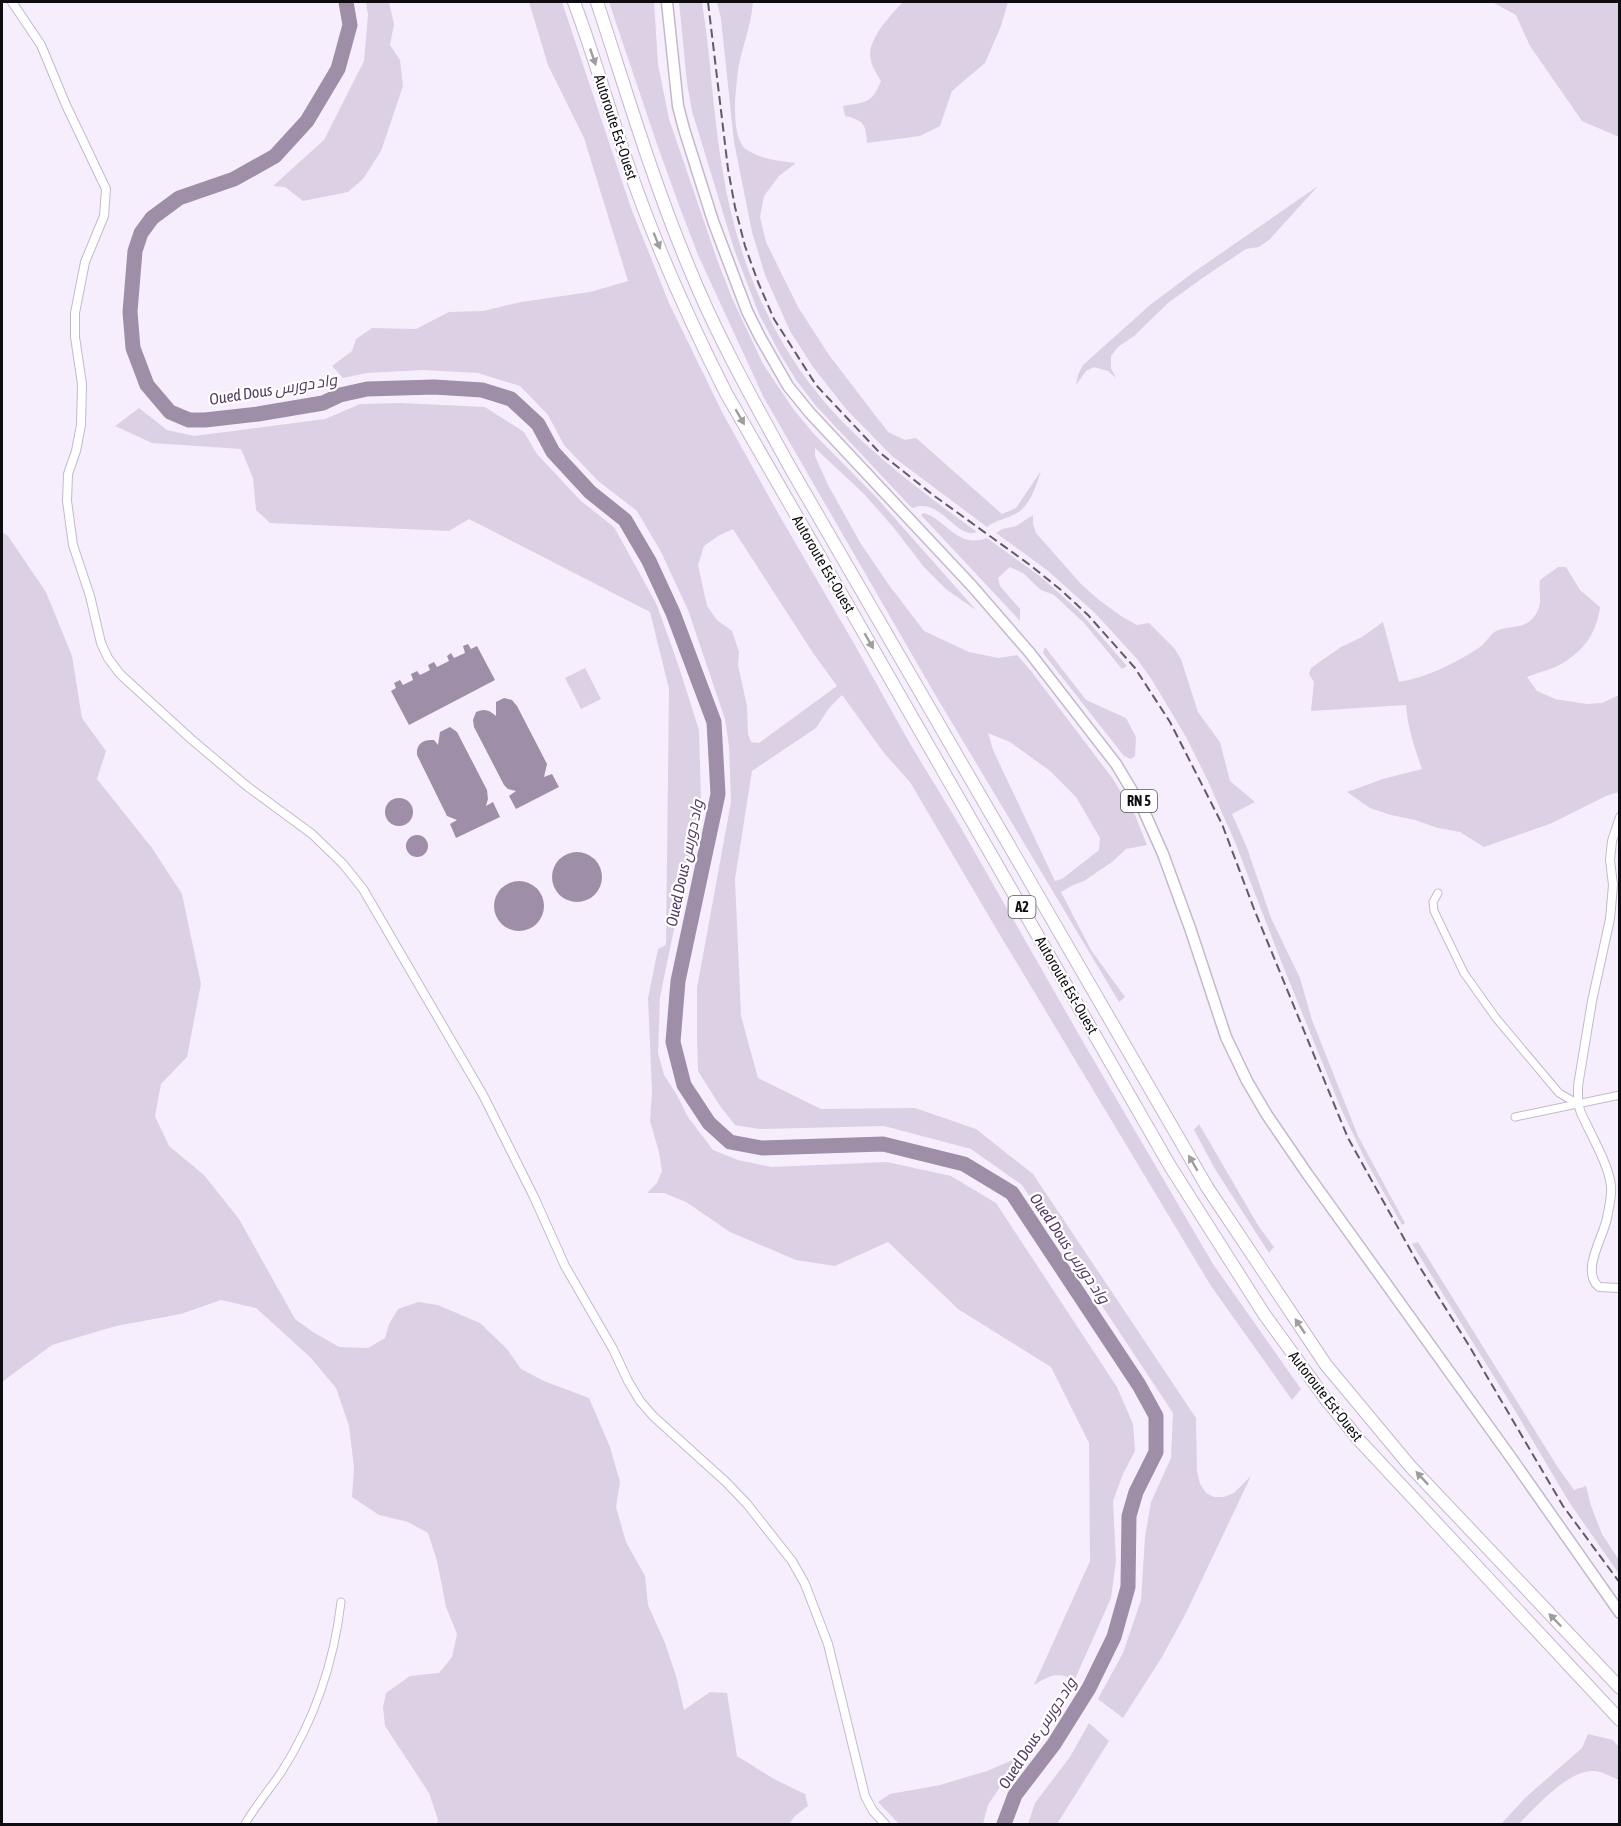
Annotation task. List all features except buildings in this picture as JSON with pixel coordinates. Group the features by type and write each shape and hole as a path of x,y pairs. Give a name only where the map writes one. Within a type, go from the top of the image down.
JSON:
{"highway":[{"name":"Autoroute Est-Ouest","path":"574,2 627,163 653,233 679,298 718,378 1170,1166 1264,1314 1325,1398 1359,1440 1620,1720"},
{"name":"Autoroute Est-Ouest","path":"597,2 640,138 688,265 746,387 1207,1187 1326,1365 1366,1414 1410,1466 1620,1688"}],"main road":[{"name":"RN 5","path":"667,2 675,84 684,129 747,311 788,386 810,413 972,586 1023,644 1116,764 1143,809 1163,854 1226,1037 1247,1081 1267,1115 1620,1613"}],"street":[{"path":"12,2 41,45 66,105 106,189 104,216 85,262 75,313 75,337 82,384 81,425 76,451 68,474 67,501 73,545 90,596 101,643 108,658 120,674 191,739 239,780 312,834 343,864 363,889 483,1095 534,1197 565,1266 640,1401 652,1416 726,1482 747,1504 792,1561 805,1584 828,1644 865,1796 873,1811 885,1824"},
{"path":"1620,817 1612,841 1610,860 1613,885 1610,919 1594,990 1578,1086 1578,1104 1605,1165 1611,1186 1606,1225 1595,1248 1593,1280 1599,1287 1620,1288"},
{"path":"1438,893 1433,902 1434,911 1464,974 1496,1018 1559,1093 1578,1104"},
{"path":"1515,1117 1620,1095"},
{"path":"245,1824 283,1770 314,1710 322,1691 338,1631 341,1602"}],"shaded area":[{"path":"366,2 389,2 394,24 390,45 400,60 403,86 381,151 363,179 348,192 303,201 285,187 273,186 324,140 364,61 368,15"},
{"path":"529,2 562,2 631,208 669,303 722,412 778,513 1213,1264 1301,1389 1292,1400 1211,1286 910,782 884,753 842,695 829,708 816,728 752,771 735,879 741,1016 758,1078 821,1109 915,1108 976,1129 1033,1174 1196,1418 1197,1471 1200,1484 1206,1493 1214,1497 1224,1497 1234,1493 1251,1476 1186,1613 1162,1657 1123,1718 1098,1699 1123,1653 1141,1600 1145,1537 1151,1502 1171,1458 1173,1413 1022,1185 971,1149 884,1126 759,1129 735,1125 698,1071 697,1039 697,988 731,802 729,746 725,719 688,610 661,552 637,511 597,480 564,445 548,415 520,386 478,373 423,370 367,373 343,378 332,366 352,351 356,339 372,328 416,329 449,312 483,311 521,302 590,292 628,281 584,138 548,65","holes":["733,529 837,686 759,743 751,742 748,734 747,706 738,665 739,652 732,631 717,620 707,606 698,565 704,546"]},
{"path":"609,2 654,2 658,64 669,119 718,262 763,364 794,410 814,434 876,497 976,610 947,590 923,566 864,494 815,448 815,456 828,485 861,544 924,631 969,652 999,658 1017,655 1113,779 1135,815 1147,845 1126,849 1112,862 1084,881 1061,892 1091,950 1125,997 1119,1002 933,691 764,398 698,255 658,147","holes":["988,733 1010,742 1050,771 1076,797 1100,838 1099,850 1062,879 1055,881 993,750"]},
{"path":"679,2 702,2 714,109 729,205 747,267 773,326 808,381 845,424 899,473 977,532 969,533 962,530 940,512 931,508 922,506 912,508 816,406 796,380 779,352 759,314 734,249 692,111"},
{"path":"717,2 753,2 738,69 735,96 738,137 747,150 758,156 796,163 779,176 764,196 760,217 766,242 798,307 829,355 888,432 905,440 916,438 1002,514 1016,508 1041,471 1028,503 1019,512 987,527 892,456 846,409 813,367 790,331 765,275 752,232 734,142 721,19"},
{"path":"903,2 1008,2 1001,26 985,63 952,91 940,126 920,136 867,143 863,124 845,116 843,106 867,101 878,89 881,81 871,61 871,47 882,26"},
{"path":"1492,2 1619,2 1619,137 1582,121 1530,46 1516,15"},
{"path":"1318,186 1269,240 1259,247 1246,249 1204,277 1168,303 1134,336 1118,347 1111,356 1111,368 1116,378 1108,371 1094,367 1086,371 1076,385 1083,365 1150,305"},
{"path":"401,403 485,407 524,432 537,454 581,501 614,527 656,603 699,730 701,799 660,997 658,1053 664,1075 688,1117 713,1150 738,1160 771,1167 887,1162 951,1176 996,1203 1117,1387 1133,1424 1135,1451 1113,1501 1116,1561 1111,1598 1075,1679 1054,1676 1034,1685 1090,1561 1089,1443 1051,1367 958,1309 888,1242 835,1266 796,1260 730,1232 686,1202 664,1193 647,1193 657,1183 662,1171 650,1121 652,1091 648,998 658,949 666,945 669,689 650,612 469,519 449,531 270,523 256,510 253,478 241,449 152,443 115,426 139,408 167,430 194,436 325,419 360,404"},
{"path":"924,513 960,537 968,540 987,538 1041,577 1079,611 1127,666 1122,669 1084,623 1054,595 1041,590 1023,573 1010,567 998,578 1000,586 1020,609 1020,621 921,515"},
{"path":"1033,515 1036,533 1081,584 1121,616 1137,625 1149,623 1174,648 1181,659 1198,712 1220,742 1230,781 1255,802 1232,814 1247,848 1271,918 1300,978 1312,1020 1358,1136 1405,1223 1402,1225 1366,1161 1342,1111 1235,842 1186,737 1137,659 1095,613 1047,570 996,533 1016,526"},
{"path":"2,532 8,536 46,592 72,656 82,718 106,751 97,779 152,848 182,894 201,984 187,1057 161,1084 155,1116 169,1146 204,1175 239,1219 295,1319 313,1332 339,1347 368,1348 385,1338 389,1324 398,1309 418,1302 438,1305 480,1323 507,1349 521,1369 544,1381 589,1398 610,1447 620,1482 616,1507 626,1542 645,1576 648,1605 665,1643 684,1710 710,1692 727,1693 737,1756 774,1779 805,1794 808,1806 789,1824 437,1824 438,1820 429,1793 385,1726 383,1707 386,1693 410,1676 439,1673 452,1657 457,1634 446,1607 437,1561 428,1533 408,1522 379,1515 352,1497 354,1467 349,1426 336,1388 311,1358 256,1308 221,1300 181,1314 116,1326 52,1345 2,1382"},
{"path":"1558,567 1566,567 1580,590 1600,607 1596,624 1585,645 1573,656 1562,664 1527,677 1537,691 1555,699 1587,704 1602,703 1619,695 1619,792 1606,796 1552,823 1484,847 1460,832 1438,828 1370,808 1347,792 1383,779 1422,769 1410,730 1406,705 1311,711 1314,682 1309,674 1311,668 1383,622 1399,682 1431,673 1480,647 1496,631 1524,625 1533,618 1539,608 1540,580"},
{"path":"468,644 471,649 477,646 495,680 409,725 391,691 396,688 394,683 400,680 403,685 413,680 411,674 417,671 420,675 430,670 428,665 434,662 437,667 449,661 447,656 451,653 454,658 465,653 463,646"},
{"path":"1045,647 1086,700 1126,718 1136,737 1135,756 1131,759 1124,756 1043,653"},
{"path":"585,668 601,699 581,709 565,678"},
{"path":"504,698 512,700 517,706 547,764 544,777 552,774 559,787 516,809 509,796 516,791 504,785 474,727 473,720 476,712 482,710 489,711 496,716 496,702"},
{"path":"450,727 457,732 487,790 486,806 493,802 500,817 456,838 450,824 457,820 447,816 417,755 421,743 434,740 438,745 440,732"},
{"path":"399,798 409,802 413,812 409,822 399,826 389,822 385,812 389,802"},
{"path":"417,835 425,838 428,846 425,854 417,857 409,854 406,846 409,838"},
{"path":"577,852 595,859 602,877 595,895 577,902 559,895 552,877 559,859"},
{"path":"514,881 524,881 537,888 544,901 544,911 537,924 524,931 514,931 505,927 498,920 494,911 494,901 498,892 505,885"},
{"path":"1199,1124 1259,1227 1274,1247 1269,1253 1215,1169 1194,1130"},
{"path":"1418,1242 1557,1466 1574,1490 1586,1486 1602,1534 1619,1560 1619,1574 1569,1502 1412,1244"},
{"path":"1089,1723 1109,1741 1057,1824 1028,1824 1035,1803 1070,1757"},
{"path":"1588,1734 1613,1740 1619,1747 1619,1780 1600,1772 1584,1772 1574,1776 1553,1791 1519,1824 1501,1824 1525,1798 1582,1748"},
{"path":"1020,1757 988,1805 983,1824 899,1824 878,1802 890,1794 940,1785 987,1771"}],"waterway":[{"name":"Oued Dous واد دورس","path":"346,2 350,25 338,69 307,121 275,156 234,179 179,198 152,218 141,233 135,251 130,312 133,348 147,385 170,412 189,420 258,414 323,403 340,395 367,389 434,387 482,390 511,399 538,424 553,452 590,492 625,520 649,561 673,613 714,722 718,794 678,981 673,1042 684,1085 709,1123 730,1142 762,1148 883,1144 964,1164 1012,1193 1139,1385 1156,1416 1156,1452 1136,1492 1129,1516 1128,1587 1114,1637 1089,1688 1054,1744 1015,1795 1004,1824"}],"railway":[{"path":"708,2 728,169 735,207 745,246 774,319 816,385 879,452 1061,590 1088,615 1135,668 1170,722 1222,824 1254,909 1348,1138 1421,1269 1563,1506 1620,1583"}]}
